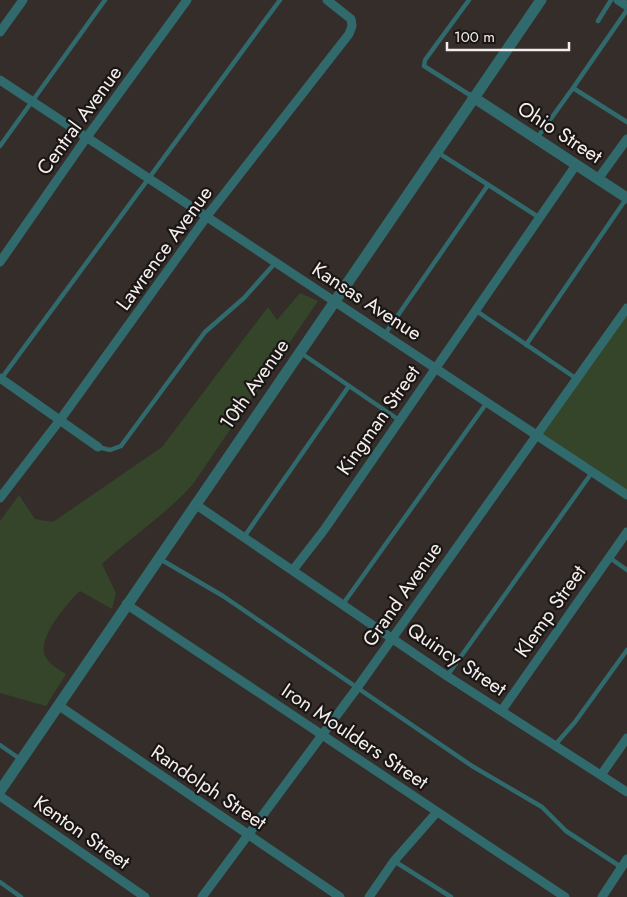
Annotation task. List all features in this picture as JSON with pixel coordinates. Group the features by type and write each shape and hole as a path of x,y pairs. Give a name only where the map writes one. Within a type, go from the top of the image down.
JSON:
{"street":[{"path":"0,32 23,0"},
{"name":"Central Avenue","path":"0,262 87,137 187,0"},
{"name":"Lawrence Avenue","path":"0,498 60,420 208,216 349,34 352,26 351,19 327,0"},
{"name":"10th Avenue","path":"0,791 126,604 541,0"},
{"path":"618,0 627,6"},
{"name":"Kansas Avenue","path":"0,80 627,494"},
{"name":"Ohio Street","path":"473,97 627,198"},
{"path":"598,179 627,139"},
{"name":"Kingman Street","path":"294,570 324,530 576,165"},
{"name":"Grand Avenue","path":"205,896 357,688 627,308"},
{"path":"1,378 98,447"},
{"name":"Quincy Street","path":"195,504 447,676 627,792"},
{"name":"Klemp Street","path":"502,710 627,532"},
{"name":"Iron Moulders Street","path":"126,604 565,897"},
{"name":"Randolph Street","path":"58,705 340,897"},
{"path":"601,774 627,738"},
{"name":"Kenton Street","path":"0,796 144,897"},
{"path":"369,897 394,861 437,812"},
{"path":"602,897 624,863"}],"lane":[{"path":"0,146 105,0"},
{"path":"1,378 150,179 280,0"},
{"path":"469,0 426,60 424,66 473,97"},
{"path":"598,21 612,0"},
{"path":"536,139 627,10"},
{"path":"573,88 627,122"},
{"path":"436,152 540,218"},
{"path":"385,334 488,185"},
{"path":"526,344 627,198"},
{"path":"98,447 110,450 121,446 205,332 244,298 276,262"},
{"path":"476,310 577,379"},
{"path":"299,352 399,420"},
{"path":"244,537 349,386"},
{"path":"343,604 488,401"},
{"path":"447,676 593,471"},
{"path":"158,558 223,596 472,766 542,807 566,831 624,863"},
{"path":"610,558 627,570"},
{"path":"555,745 575,722 627,650"},
{"path":"0,745 21,760"},
{"path":"394,861 451,897"},
{"path":"0,882 22,897"}],"green space":[{"path":"300,293 318,301 193,484 172,506 102,564 116,593 112,609 80,591 68,603 49,630 45,640 45,656 51,664 66,674 46,706 0,693 0,521 19,495 35,519 53,522 162,447 268,307 277,320"},
{"path":"627,308 627,495 538,434"}]}
